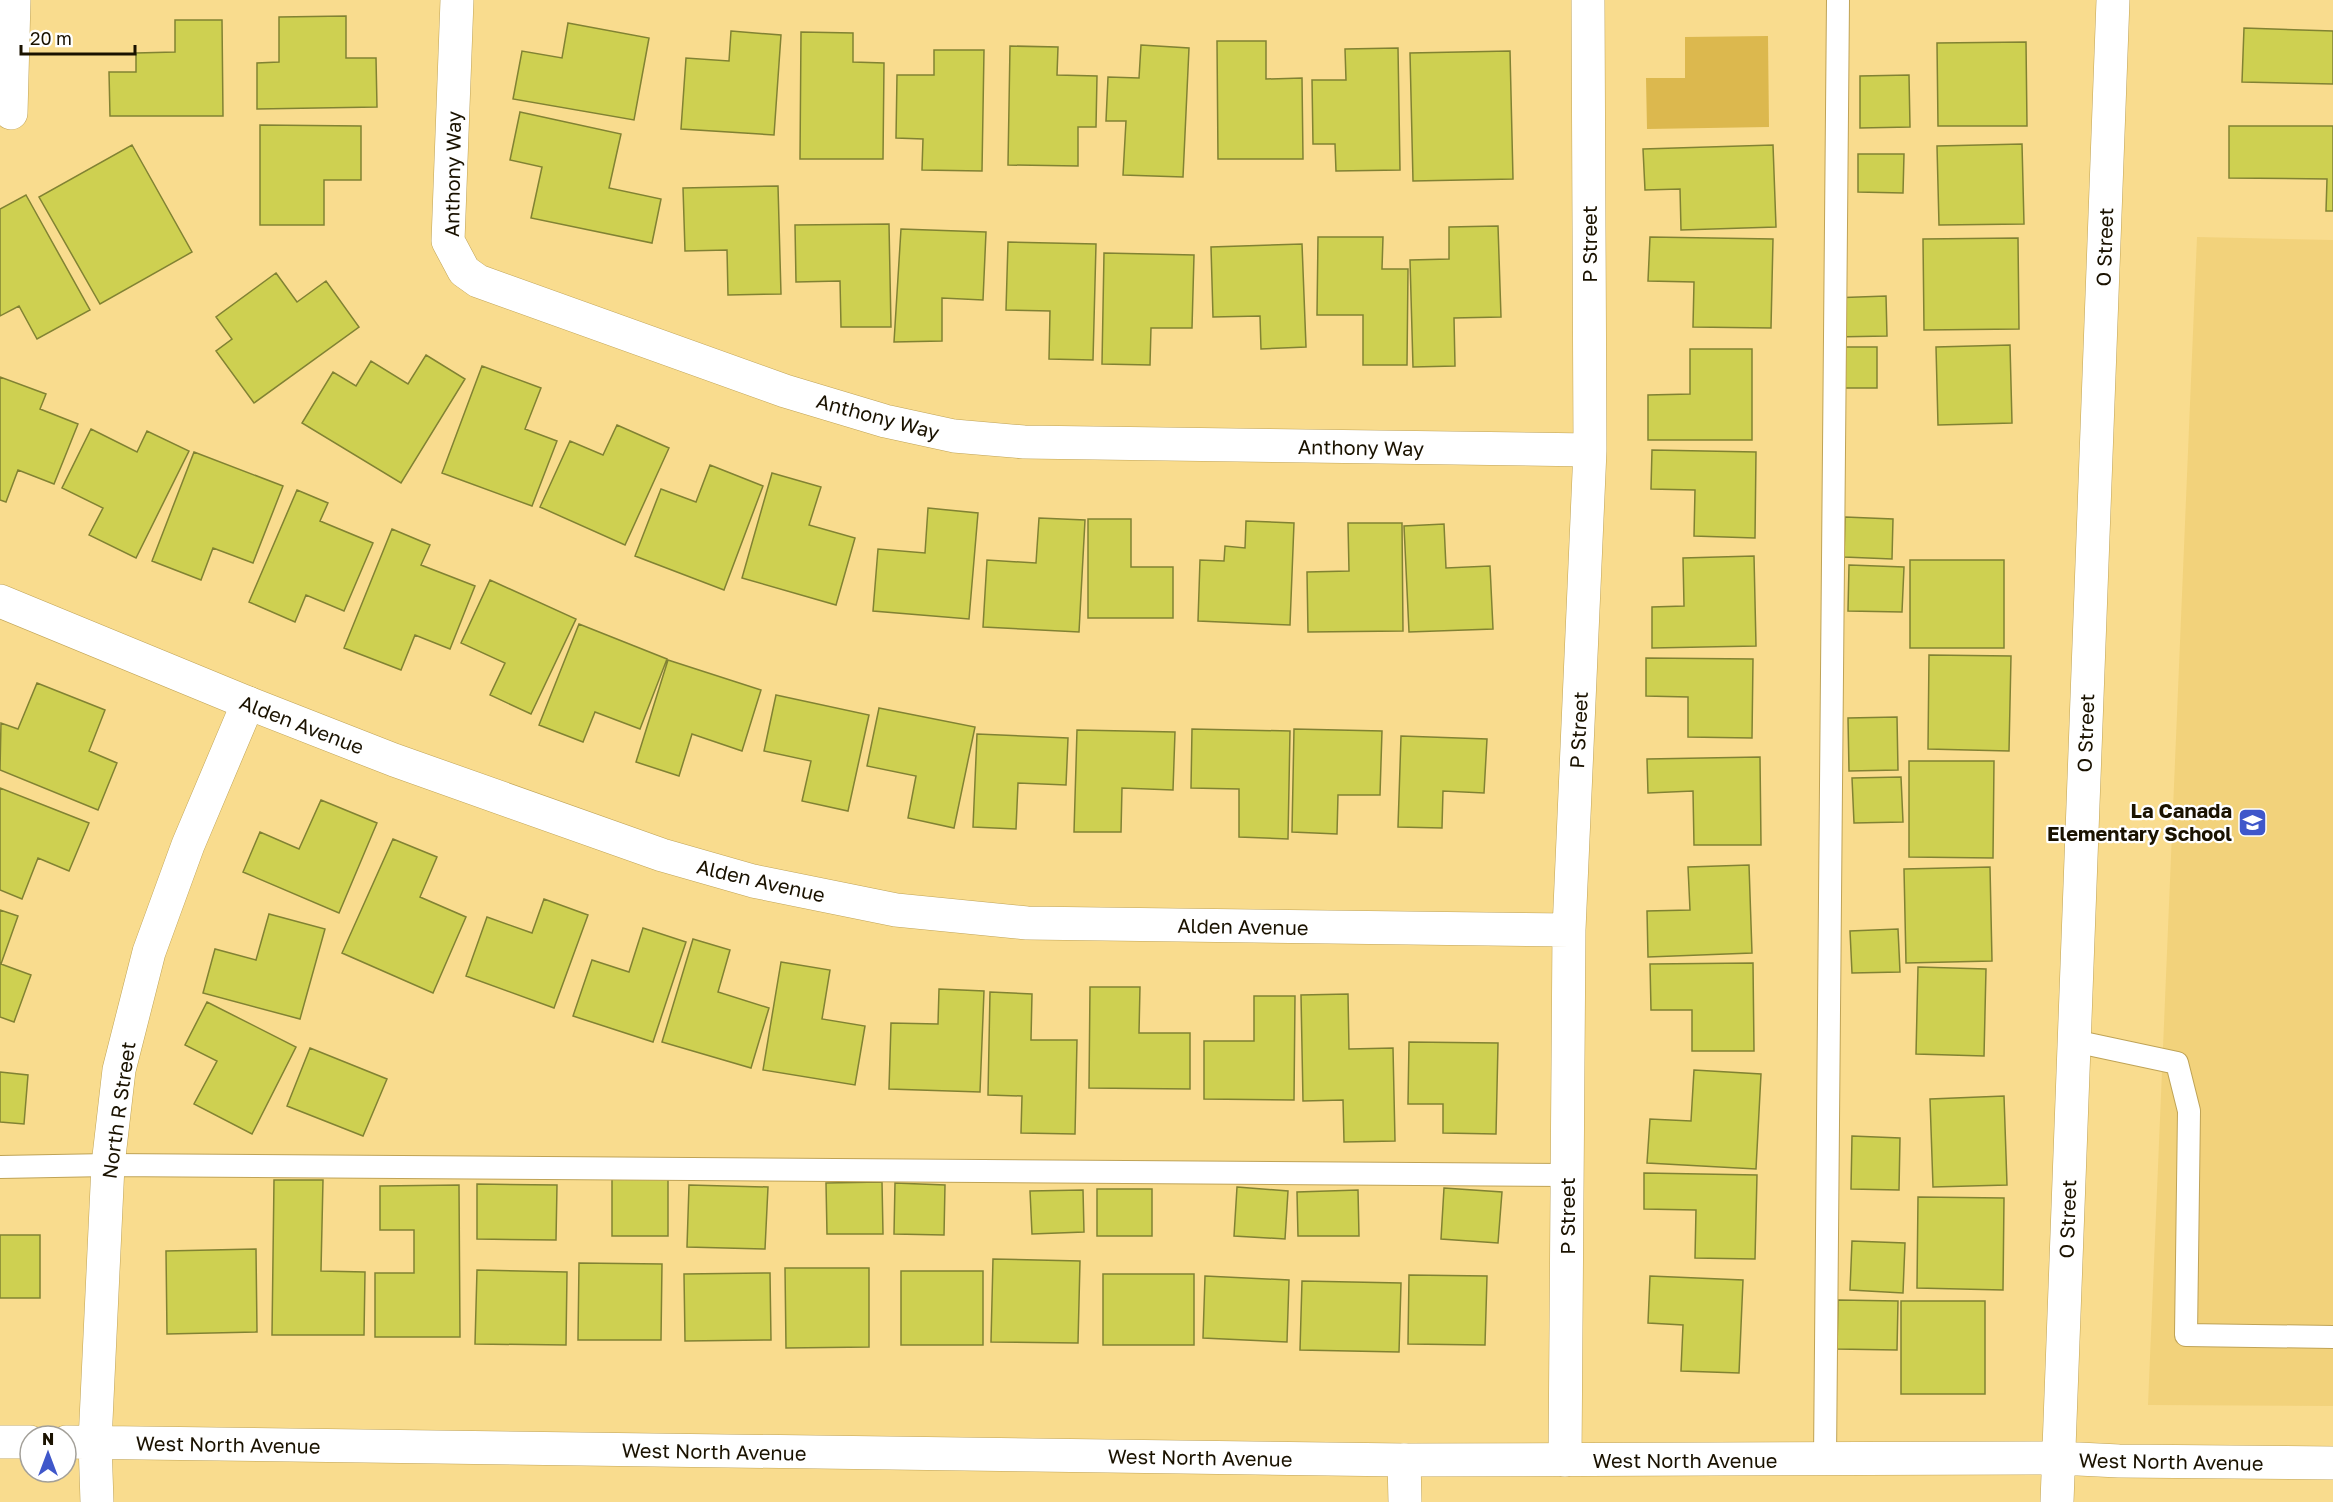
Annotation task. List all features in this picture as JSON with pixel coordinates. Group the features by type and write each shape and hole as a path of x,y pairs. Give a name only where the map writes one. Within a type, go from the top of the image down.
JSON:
{"street":[{"path":"11,113 14,0"},
{"name":"Anthony Way","path":"457,0 448,240 464,271 478,281 785,391 885,422 954,436 1024,442 1590,450"},
{"name":"P Street","path":"1565,1460 1569,930 1590,450 1588,0"},
{"name":"O Street","path":"2057,1502 2113,0"},
{"name":"Alden Avenue","path":"0,601 394,760 662,855 753,881 896,910 1027,923 1569,930"},
{"name":"North R Street","path":"97,1502 81,1442 119,1070 149,952 188,845 248,703"},
{"path":"0,1442 18,1442"},
{"name":"West North Avenue","path":"81,1442 1404,1460 2058,1458 2119,1461 2333,1463"},
{"path":"1404,1460 1405,1502"}],"lane":[{"path":"1825,1459 1838,0"},
{"path":"2074,1041 2177,1063 2189,1111 2186,1335 2333,1337"},
{"path":"0,1167 108,1165 1568,1175"}],"shaded area":[{"path":"1768,36 1769,127 1647,129 1646,78 1685,78 1685,37"},
{"name":"La Canada Elementary School","path":"2197,237 2333,240 2333,1406 2148,1405"}],"building":[{"path":"346,16 346,58 376,58 377,107 257,109 257,63 279,62 279,17"},
{"path":"175,20 222,20 223,116 110,116 109,72 136,72 136,53 175,52"},
{"path":"568,23 649,38 634,120 513,99 522,51 562,58"},
{"path":"2244,28 2333,31 2333,84 2242,82"},
{"path":"731,31 781,35 774,135 681,129 686,58 729,61"},
{"path":"801,32 853,33 853,62 884,63 883,159 800,159"},
{"path":"1217,41 1266,41 1266,79 1302,78 1303,159 1218,159"},
{"path":"2026,42 2027,126 1938,126 1937,43"},
{"path":"1141,45 1189,48 1183,177 1123,175 1126,121 1106,121 1108,77 1139,78"},
{"path":"1010,46 1058,47 1057,75 1097,76 1096,127 1078,127 1078,166 1008,165"},
{"path":"1398,48 1400,170 1336,171 1335,144 1313,144 1312,80 1346,80 1345,49"},
{"path":"934,50 984,50 982,171 922,170 923,139 896,138 897,75 934,75"},
{"path":"1510,51 1513,179 1413,181 1410,53"},
{"path":"1909,75 1910,127 1860,128 1860,76"},
{"path":"520,112 621,134 609,188 661,199 652,243 531,218 542,167 510,160"},
{"path":"260,125 361,126 361,180 324,180 324,225 260,225"},
{"path":"2229,126 2333,126 2333,211 2326,211 2327,179 2229,178"},
{"path":"2022,144 2024,224 1939,225 1937,146"},
{"path":"132,145 192,252 100,304 39,197"},
{"path":"1773,145 1776,227 1681,230 1680,189 1645,190 1643,149"},
{"path":"1858,154 1904,154 1903,193 1858,192"},
{"path":"778,186 781,294 728,295 727,250 685,251 683,188"},
{"path":"26,195 90,310 37,339 19,306 0,316 0,209"},
{"path":"889,224 891,327 841,327 840,281 796,282 795,225"},
{"path":"1498,226 1501,317 1454,318 1455,366 1413,367 1410,260 1449,259 1449,227"},
{"path":"901,229 986,232 983,300 942,298 942,341 894,342"},
{"path":"1318,237 1383,237 1382,269 1408,269 1407,365 1363,365 1363,315 1317,315"},
{"path":"1650,237 1773,239 1771,328 1693,327 1694,282 1648,281"},
{"path":"2018,238 2019,329 1924,330 1923,239"},
{"path":"1008,242 1096,244 1093,360 1049,359 1050,311 1006,310"},
{"path":"1302,244 1306,347 1261,349 1260,316 1213,317 1211,247"},
{"path":"1104,253 1194,255 1192,328 1151,328 1150,365 1102,364"},
{"path":"276,273 297,302 326,281 359,327 254,403 216,351 232,339 216,317"},
{"path":"1886,296 1887,336 1832,337 1831,298"},
{"path":"2010,345 2012,423 1938,425 1936,347"},
{"path":"1836,347 1877,347 1877,388 1835,388"},
{"path":"1690,349 1752,349 1752,440 1648,440 1648,395 1690,394"},
{"path":"426,355 465,379 401,483 302,423 333,372 356,386 371,361 408,384"},
{"path":"482,366 541,388 525,429 557,441 532,506 442,473"},
{"path":"0,377 46,394 40,409 78,424 54,484 18,470 6,502 0,500"},
{"path":"617,425 669,448 625,545 540,507 570,441 603,455"},
{"path":"91,429 137,452 147,431 189,451 136,558 89,535 103,508 62,488"},
{"path":"1652,450 1756,452 1755,538 1694,536 1695,490 1651,489"},
{"path":"194,452 283,486 253,563 213,548 201,580 152,561"},
{"path":"710,465 763,486 724,590 635,556 661,489 696,502"},
{"path":"772,473 821,487 809,525 855,538 836,605 742,578"},
{"path":"297,490 328,503 320,521 373,543 344,611 306,595 295,622 249,602"},
{"path":"928,508 978,513 969,619 873,611 878,549 925,553"},
{"path":"1845,517 1893,519 1892,559 1844,557"},
{"path":"1039,518 1085,520 1079,632 983,627 987,560 1036,563"},
{"path":"1088,519 1131,519 1131,567 1173,567 1173,618 1088,618"},
{"path":"1246,521 1294,523 1290,625 1198,621 1200,560 1224,561 1225,546 1245,548"},
{"path":"1348,523 1402,523 1403,631 1308,632 1307,572 1349,571"},
{"path":"1444,524 1446,568 1490,566 1493,629 1409,632 1404,526"},
{"path":"392,529 430,545 421,565 475,586 450,649 415,635 401,670 344,648"},
{"path":"1754,556 1756,646 1652,648 1652,607 1684,606 1683,558"},
{"path":"1910,560 2004,560 2004,648 1910,648"},
{"path":"1849,565 1904,567 1902,612 1848,611"},
{"path":"490,580 576,619 531,714 490,695 505,663 461,643"},
{"path":"579,624 667,659 640,729 595,712 583,742 539,725"},
{"path":"1929,655 2011,656 2009,751 1928,749"},
{"path":"1646,658 1753,659 1752,738 1688,737 1688,697 1646,696"},
{"path":"668,660 761,690 742,751 692,734 679,776 636,762"},
{"path":"37,683 105,710 89,751 117,763 98,810 0,770 1,723 18,729"},
{"path":"776,695 869,715 848,811 802,801 811,761 764,751"},
{"path":"879,708 975,727 954,828 908,818 916,776 867,766"},
{"path":"1897,717 1898,770 1849,771 1848,718"},
{"path":"1192,729 1290,731 1288,839 1239,837 1239,789 1191,788"},
{"path":"1294,729 1382,731 1380,795 1338,795 1337,834 1292,832"},
{"path":"1077,730 1175,732 1173,790 1122,788 1121,832 1074,832"},
{"path":"977,734 1068,738 1066,785 1018,783 1016,829 973,827"},
{"path":"1401,736 1487,739 1484,793 1443,791 1442,828 1398,827"},
{"path":"1760,757 1761,845 1694,845 1693,791 1648,793 1647,759"},
{"path":"1909,761 1994,761 1993,858 1909,857"},
{"path":"1901,777 1903,822 1854,823 1852,778"},
{"path":"0,788 89,823 69,871 38,858 22,899 0,890"},
{"path":"321,800 377,823 339,913 243,872 260,832 299,849"},
{"path":"393,839 437,857 420,897 466,917 433,993 342,953"},
{"path":"1749,865 1752,953 1648,957 1647,911 1690,910 1688,867"},
{"path":"1990,867 1992,961 1906,963 1904,869"},
{"path":"544,899 588,915 554,1008 466,976 487,917 532,933"},
{"path":"0,910 18,916 1,964 31,975 14,1022 0,1017"},
{"path":"269,914 325,929 300,1019 203,993 215,949 256,960"},
{"path":"643,928 686,942 653,1042 573,1016 592,960 629,972"},
{"path":"1898,929 1900,972 1852,973 1850,931"},
{"path":"693,939 730,950 718,992 769,1008 751,1068 662,1042"},
{"path":"781,962 830,970 822,1019 865,1026 855,1085 763,1070"},
{"path":"1753,963 1754,1051 1692,1051 1692,1010 1651,1010 1650,964"},
{"path":"1918,967 1986,969 1984,1056 1916,1054"},
{"path":"1090,987 1140,987 1139,1033 1190,1033 1190,1089 1089,1088"},
{"path":"939,989 984,991 980,1092 889,1089 891,1023 938,1024"},
{"path":"990,992 1032,994 1031,1040 1077,1040 1075,1134 1021,1133 1022,1096 988,1095"},
{"path":"1348,994 1349,1049 1393,1048 1395,1141 1344,1142 1343,1100 1303,1101 1301,995"},
{"path":"1254,996 1295,996 1294,1100 1204,1099 1204,1041 1254,1041"},
{"path":"207,1002 296,1047 252,1134 194,1104 217,1061 185,1045"},
{"path":"1409,1042 1498,1043 1496,1134 1443,1133 1443,1104 1408,1104"},
{"path":"310,1048 387,1079 363,1136 287,1106"},
{"path":"1694,1070 1761,1074 1756,1169 1647,1163 1650,1119 1691,1121"},
{"path":"0,1072 28,1075 24,1124 0,1122"},
{"path":"2004,1096 2007,1185 1933,1187 1930,1099"},
{"path":"1852,1136 1900,1138 1899,1190 1851,1189"},
{"path":"1644,1173 1757,1175 1755,1259 1695,1258 1696,1210 1644,1209"},
{"path":"612,1179 668,1179 668,1236 612,1236"},
{"path":"274,1180 323,1180 321,1271 365,1272 364,1335 272,1335"},
{"path":"882,1182 883,1234 827,1234 826,1183"},
{"path":"895,1183 945,1185 944,1235 894,1234"},
{"path":"477,1184 557,1185 556,1240 477,1239"},
{"path":"459,1185 460,1337 375,1337 375,1273 414,1273 414,1230 380,1230 380,1186"},
{"path":"689,1185 768,1187 765,1249 687,1247"},
{"path":"1237,1187 1288,1191 1285,1239 1234,1236"},
{"path":"1444,1188 1502,1192 1498,1243 1441,1239"},
{"path":"1097,1189 1152,1189 1152,1236 1097,1236"},
{"path":"1083,1190 1084,1232 1032,1234 1030,1191"},
{"path":"1358,1190 1359,1236 1298,1236 1297,1192"},
{"path":"1918,1197 2004,1198 2003,1290 1917,1288"},
{"path":"0,1235 40,1235 40,1298 0,1298"},
{"path":"1852,1241 1905,1243 1903,1293 1850,1290"},
{"path":"256,1249 257,1332 167,1334 166,1251"},
{"path":"993,1259 1080,1261 1078,1343 991,1342"},
{"path":"579,1263 662,1264 661,1340 578,1340"},
{"path":"785,1268 869,1268 869,1347 786,1348"},
{"path":"477,1270 567,1272 566,1345 475,1344"},
{"path":"901,1271 983,1271 983,1345 901,1345"},
{"path":"770,1273 771,1340 685,1341 684,1274"},
{"path":"1103,1274 1194,1274 1194,1345 1103,1345"},
{"path":"1409,1275 1487,1276 1485,1345 1408,1344"},
{"path":"1205,1276 1289,1280 1287,1342 1203,1338"},
{"path":"1650,1276 1743,1280 1739,1373 1681,1371 1683,1325 1648,1323"},
{"path":"1302,1281 1401,1283 1399,1352 1300,1350"},
{"path":"1838,1300 1898,1301 1897,1350 1837,1349"},
{"path":"1901,1301 1985,1301 1985,1394 1901,1394"}],"place":[{"name":"La Canada Elementary School","path":"2253,822"}]}
